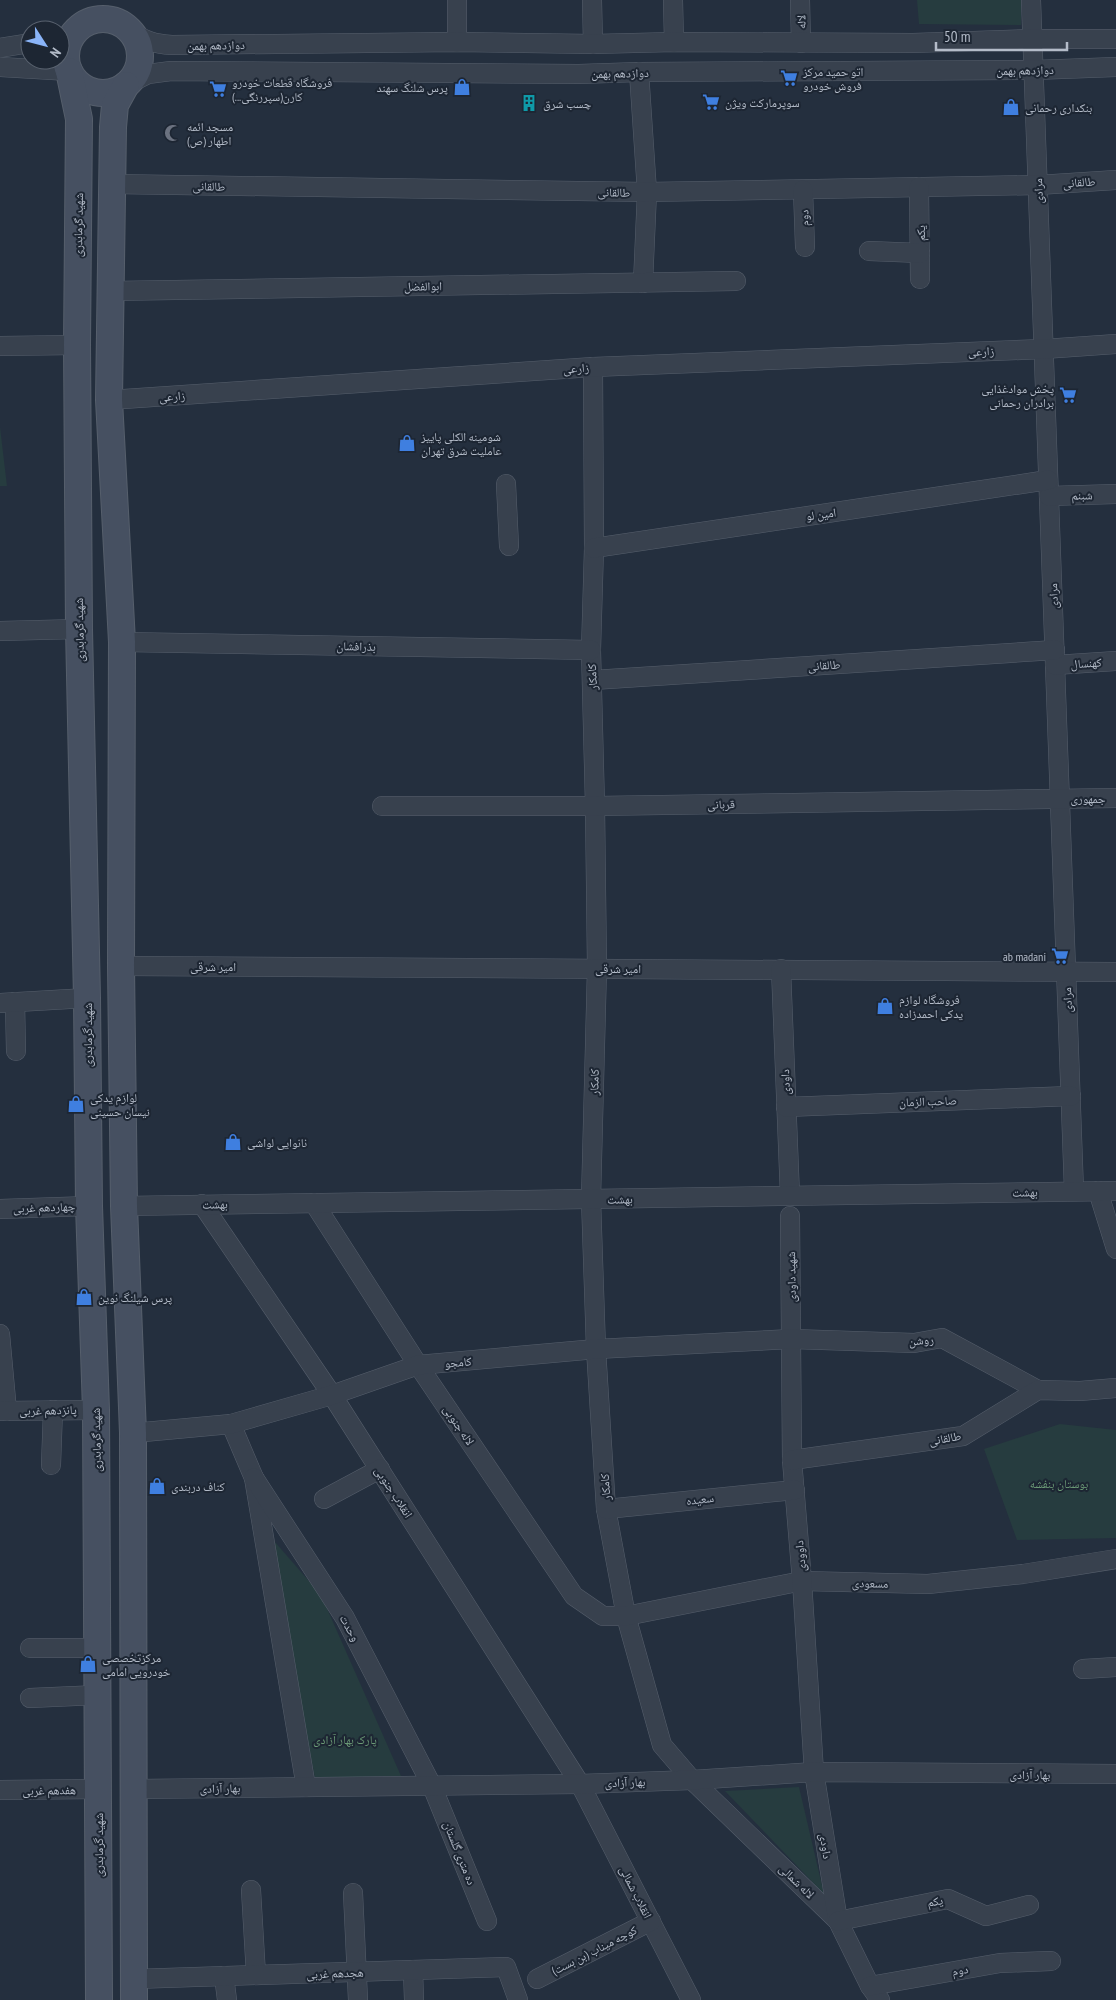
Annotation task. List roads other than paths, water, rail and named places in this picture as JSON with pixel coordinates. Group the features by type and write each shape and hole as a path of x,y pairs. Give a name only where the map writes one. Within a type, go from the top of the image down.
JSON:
{"main road":[{"path":"70,32 84,13 88,0"},
{"path":"120,0 122,11 138,44 140,55 136,71 115,105 113,127 109,400 122,642 121,966 124,1206 134,1433 134,1990"},
{"path":"70,34 90,22 102,19 113,21 130,30"},
{"path":"69,72 74,81 94,93 105,94 116,91 126,85"},
{"name":"شهید گرمابدری","path":"69,72 79,119 76,345 78,630 87,998 89,1206 96,1410 99,2000"},
{"path":"89,1206 124,1206"},
{"path":"98,1789 134,1789"}],"street":[{"path":"456,0 457,42"},
{"path":"592,0 593,44"},
{"path":"673,0 674,42"},
{"name":"لاله","path":"800,0 801,43"},
{"name":"مرادی","path":"1031,0 1074,1191"},
{"name":"دوازدهم بهمن","path":"130,30 142,40 172,46 457,42 593,44 674,42 913,43 1032,39 1116,39"},
{"path":"0,48 20,45"},
{"path":"0,67 69,72"},
{"name":"دوازدهم بهمن","path":"126,85 148,74 171,72 569,74 1034,70 1116,67"},
{"path":"639,72 647,192 643,283"},
{"name":"طالقانی","path":"112,184 647,192 1038,185 1116,180"},
{"name":"یکم","path":"919,187 920,279"},
{"name":"دوم","path":"803,190 805,247"},
{"path":"869,251 920,253"},
{"name":"ابوالفضل","path":"110,291 736,281"},
{"name":"زارعی","path":"109,400 593,367 1044,349 1116,344"},
{"path":"0,346 76,345"},
{"name":"کامکار","path":"593,367 594,548 590,650 595,806 597,968 592,1199 596,1349 606,1508 626,1616 662,1745 692,1780"},
{"path":"506,484 509,546"},
{"name":"شبنم","path":"1049,488 1116,494"},
{"name":"امین لو","path":"594,548 1049,488"},
{"path":"0,631 78,630"},
{"name":"بذرافشان","path":"122,642 590,650"},
{"name":"طالقانی","path":"592,680 1055,658"},
{"name":"کهنسال","path":"1055,658 1116,661"},
{"name":"جمهوری","path":"1060,798 1116,798"},
{"name":"قربانی","path":"382,806 595,806 1060,798"},
{"name":"امیر شرقی","path":"121,966 1116,972"},
{"name":"داودی","path":"782,969 790,1196"},
{"path":"16,1051 8,1003 87,998"},
{"name":"صاحب الزمان","path":"786,1107 1071,1096"},
{"path":"1107,1191 1116,1249"},
{"name":"بهشت","path":"124,1206 1107,1191"},
{"name":"لاله جنوبی","path":"314,1203 418,1365 574,1596 603,1616 626,1616"},
{"name":"انقلاب جنوبی","path":"202,1204 332,1395 580,1784"},
{"name":"چهاردهم غربی","path":"0,1209 89,1206"},
{"name":"شهید داودی","path":"790,1216 792,1339"},
{"path":"0,1334 3,1411"},
{"name":"روشن","path":"792,1339 914,1343 942,1338 1038,1390"},
{"name":"کامجو","path":"134,1433 231,1424 332,1395 418,1365 596,1349 792,1339"},
{"name":"داوودی","path":"792,1339 792,1460 814,1772"},
{"path":"1038,1390 1080,1391 1116,1388"},
{"name":"طالقانی","path":"792,1460 963,1436 1038,1390"},
{"path":"51,1465 53,1410"},
{"name":"پانزدهم غربی","path":"3,1411 96,1410"},
{"name":"وحدت","path":"231,1424 254,1478 345,1618 432,1786"},
{"path":"324,1500 380,1469"},
{"name":"وحدت","path":"254,1478 306,1787"},
{"name":"سعیده","path":"606,1508 794,1490"},
{"name":"مسعودی","path":"626,1616 802,1581 928,1584 1023,1574 1116,1560"},
{"path":"30,1648 97,1648"},
{"path":"1083,1669 1116,1667"},
{"path":"30,1698 98,1695"},
{"name":"داودی","path":"814,1772 838,1921"},
{"name":"بهار آزادی","path":"134,1789 580,1784 692,1780 814,1772 1116,1774"},
{"name":"لاله شمالی","path":"692,1780 838,1921 875,1993"},
{"name":"انقلاب شمالی","path":"580,1784 691,2000"},
{"name":"ده متری گلستان","path":"432,1786 488,1921"},
{"name":"هفدهم غربی","path":"0,1790 98,1789"},
{"path":"251,1890 256,1975"},
{"path":"353,1893 358,2000"},
{"name":"یکم","path":"838,1921 948,1899 986,1916 1029,1905"},
{"name":"کوچه میناب (بن بست)","path":"537,1979 651,1922"},
{"name":"دوم","path":"875,1993 1000,1963 1051,1961"},
{"name":"هجدهم غربی","path":"134,1990 224,1976 506,1967 518,1998"},
{"path":"413,1970 414,2000"},
{"path":"224,1976 227,2000"}],"place":[{"name":"اتو حمید مرکز فروش خودرو","path":"789,78"},
{"name":"پرس شلنگ سهند","path":"462,87"},
{"name":"فروشگاه قطعات خودرو کارن(سپررنگی...)","path":"218,89"},
{"name":"سوپرمارکت ویژن","path":"711,102"},
{"name":"چسب شرق","path":"529,103"},
{"name":"بنکداری رحمانی","path":"1011,107"},
{"name":"مسجد ائمه اطهار (ص)","path":"173,133"},
{"name":"پخش موادغذایی برادران رحمانی","path":"1068,395"},
{"name":"شومینه الکلی پاییز عاملیت شرق تهران","path":"407,443"},
{"name":"ab madani","path":"1060,956"},
{"name":"فروشگاه لوازم یدکی احمدزاده","path":"885,1006"},
{"name":"لوازم یدکی نیسان حسینی","path":"76,1104"},
{"name":"نانوایی لواشی","path":"233,1142"},
{"name":"پرس شیلنگ نوین","path":"84,1297"},
{"name":"کناف دربندی","path":"157,1486"},
{"name":"مرکزتخصصی خودرویی امامی","path":"88,1664"}],"park label":[{"name":"بوستان بنفشه","path":"1059,1483"},
{"name":"پارک بهار آزادی","path":"345,1739"}]}
